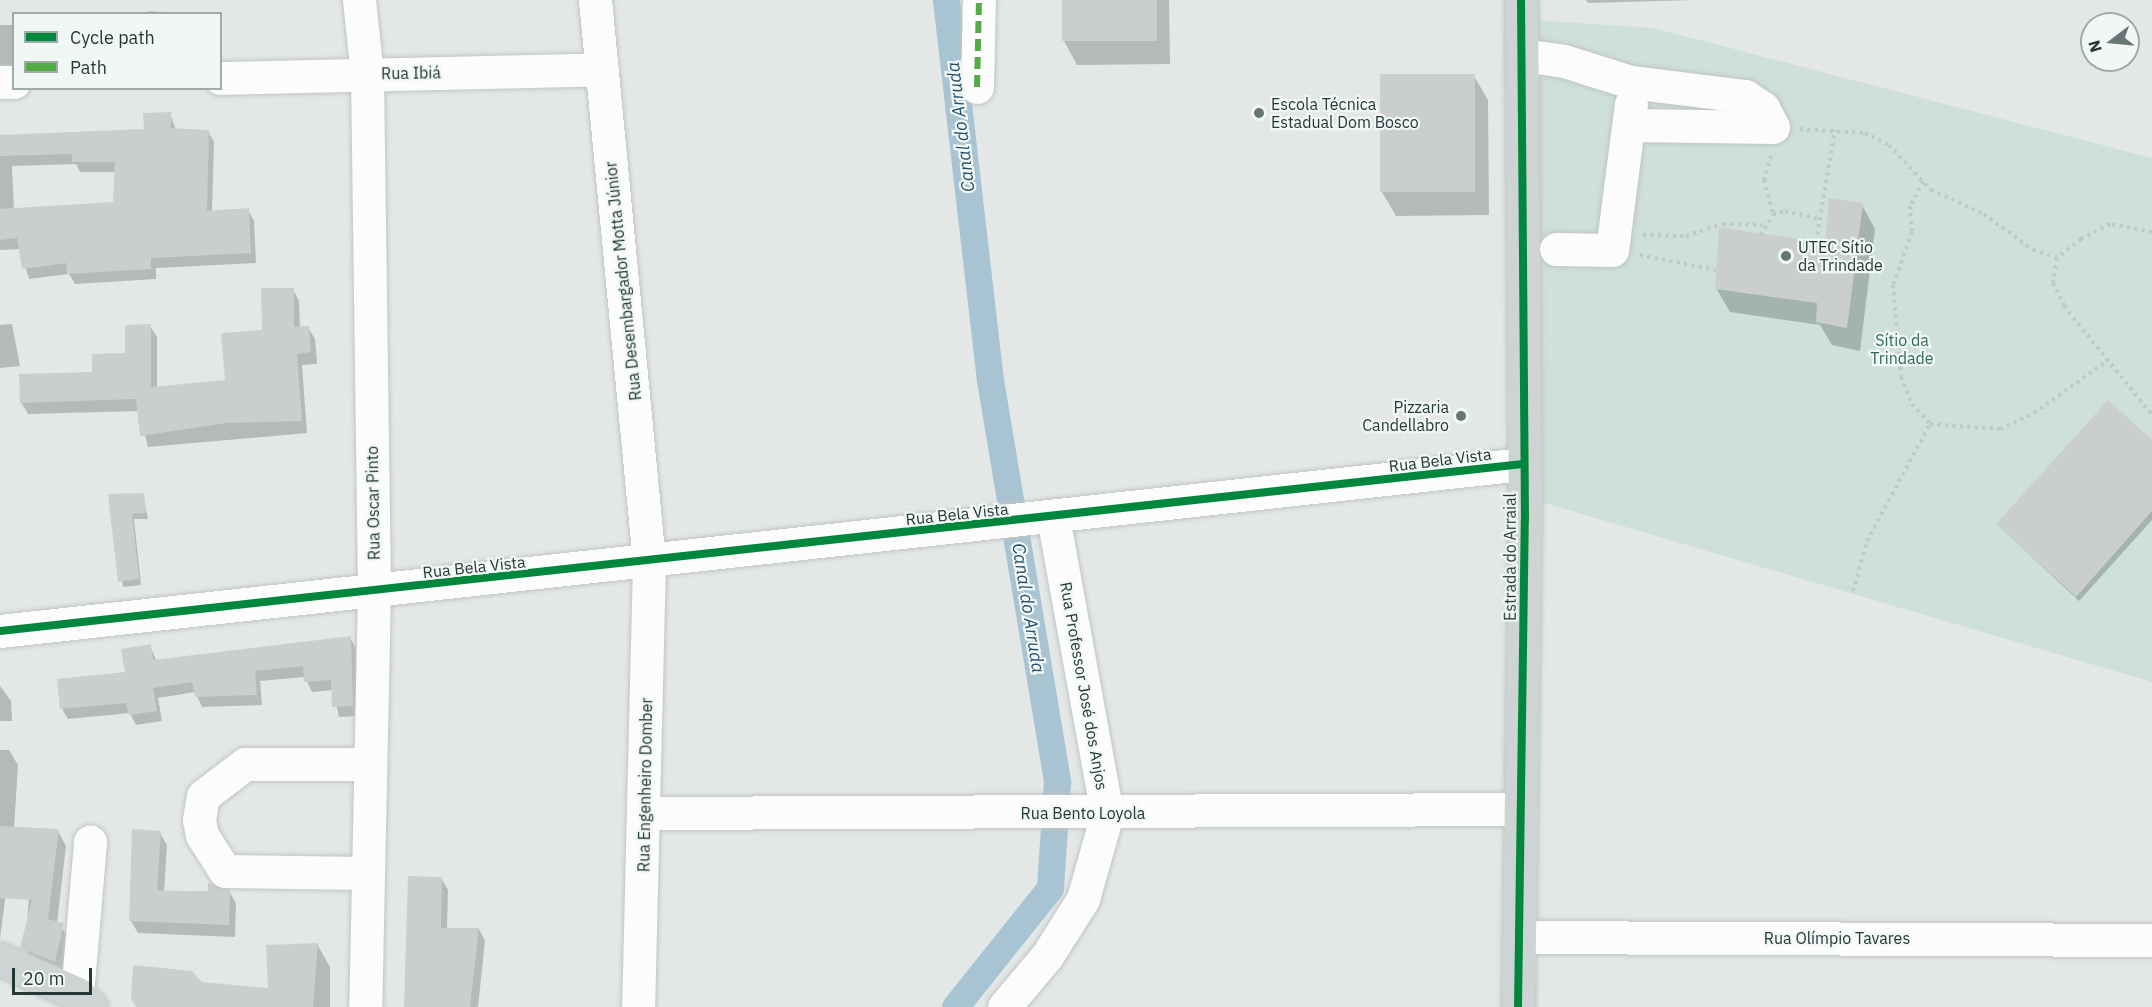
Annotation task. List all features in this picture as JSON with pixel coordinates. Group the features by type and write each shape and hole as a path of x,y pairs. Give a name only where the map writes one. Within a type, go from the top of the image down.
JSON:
{"main road":[{"name":"Estrada do Arraial","path":"1518,1007 1521,938 1523,464 1521,0"},
{"path":"0,959 84,1000"}],"street":[{"name":"Rua Oscar Pinto","path":"359,0 367,75 374,591 364,873 365,1007"},
{"name":"Rua Desembargador Motta Júnior","path":"595,0 650,562"},
{"path":"977,87 979,0"},
{"path":"1522,55 1564,61 1631,82 1745,96 1763,108 1773,127 1630,125"},
{"name":"Rua Ibiá","path":"222,78 602,69"},
{"path":"1556,249 1614,241 1630,125 1631,82"},
{"name":"Rua Bela Vista","path":"0,631 988,525 1523,464"},
{"name":"Rua Professor José dos Anjos","path":"1004,1007 1047,956 1083,899 1101,814 1043,518"},
{"name":"Rua Engenheiro Domber","path":"638,1007 650,562"},
{"path":"364,873 225,871 202,835 199,820 203,796 246,764 369,764"},
{"name":"Rua Bento Loyola","path":"645,813 1101,814 1521,808"},
{"path":"84,1000 90,842"},
{"name":"Rua Olímpio Tavares","path":"1521,938 2152,940"}],"path":[{"path":"1773,214 1764,180 1773,127 1865,133 1889,145 1923,180 1952,202 1984,214 2033,250 2057,258"},
{"path":"1816,242 1835,130"},
{"path":"1923,180 1910,206 1912,232 1893,285 1901,377 1912,404 1930,424 2000,429 2034,413 2108,360"},
{"path":"1761,235 1763,225 1773,214 1785,211 1819,219"},
{"path":"1614,241 1686,236 1724,224 1763,225"},
{"path":"2152,232 2110,224 2057,258 2053,283 2064,306 2152,415"},
{"path":"1614,241 1716,270"},
{"path":"1853,591 1867,541 1930,424"}],"green space":[{"name":"Sítio da Trindade","path":"1521,19 1653,28 2152,158 2152,682 1524,497"}],"building":[{"path":"1062,0 1157,0 1157,41 1062,41"},
{"path":"1380,74 1475,74 1475,192 1380,192"},
{"path":"171,112 171,128 209,130 207,211 249,208 251,253 151,258 151,269 67,274 66,263 22,269 17,238 0,240 0,209 113,202 115,162 72,162 72,154 0,156 0,135 144,129 143,113"},
{"name":"UTEC Sítio da Trindade","path":"1829,198 1863,203 1847,328 1816,322 1817,303 1715,289 1719,227 1825,243"},
{"path":"261,288 294,288 294,327 309,326 311,352 297,354 302,421 227,423 140,436 136,399 20,403 19,374 92,372 92,354 125,353 125,325 151,324 151,387 225,380 221,333 262,330"},
{"path":"2108,400 2152,440 2152,511 2076,597 1996,524"},
{"path":"144,493 146,513 132,514 139,579 118,582 108,494"},
{"path":"351,636 353,706 332,707 331,680 304,682 303,666 255,671 257,695 195,697 192,682 153,688 157,711 129,715 126,703 60,709 57,679 125,672 121,649 151,644 153,660"},
{"path":"0,826 59,829 48,919 64,923 55,962 20,948 32,900 0,898"},
{"path":"132,829 161,831 157,890 208,892 208,883 230,890 229,925 129,921"},
{"path":"408,876 442,877 441,928 479,928 470,1007 404,1007"},
{"path":"318,943 313,1007 136,1007 131,998 133,965 192,971 202,982 268,988 266,945"}],"waterway":[{"name":"Canal do Arruda","path":"946,0 990,380 1057,782 1050,888 955,1007"}],"marked path":[{"path":"977,87 979,0"}],"cycle path":[{"path":"1518,1007 1525,519 1521,0"},
{"path":"0,631 1523,464"}],"place":[{"name":"Escola Técnica Estadual Dom Bosco","path":"1259,113"},
{"name":"UTEC Sítio da Trindade","path":"1786,256"},
{"name":"Pizzaria Candellabro","path":"1461,416"}]}
